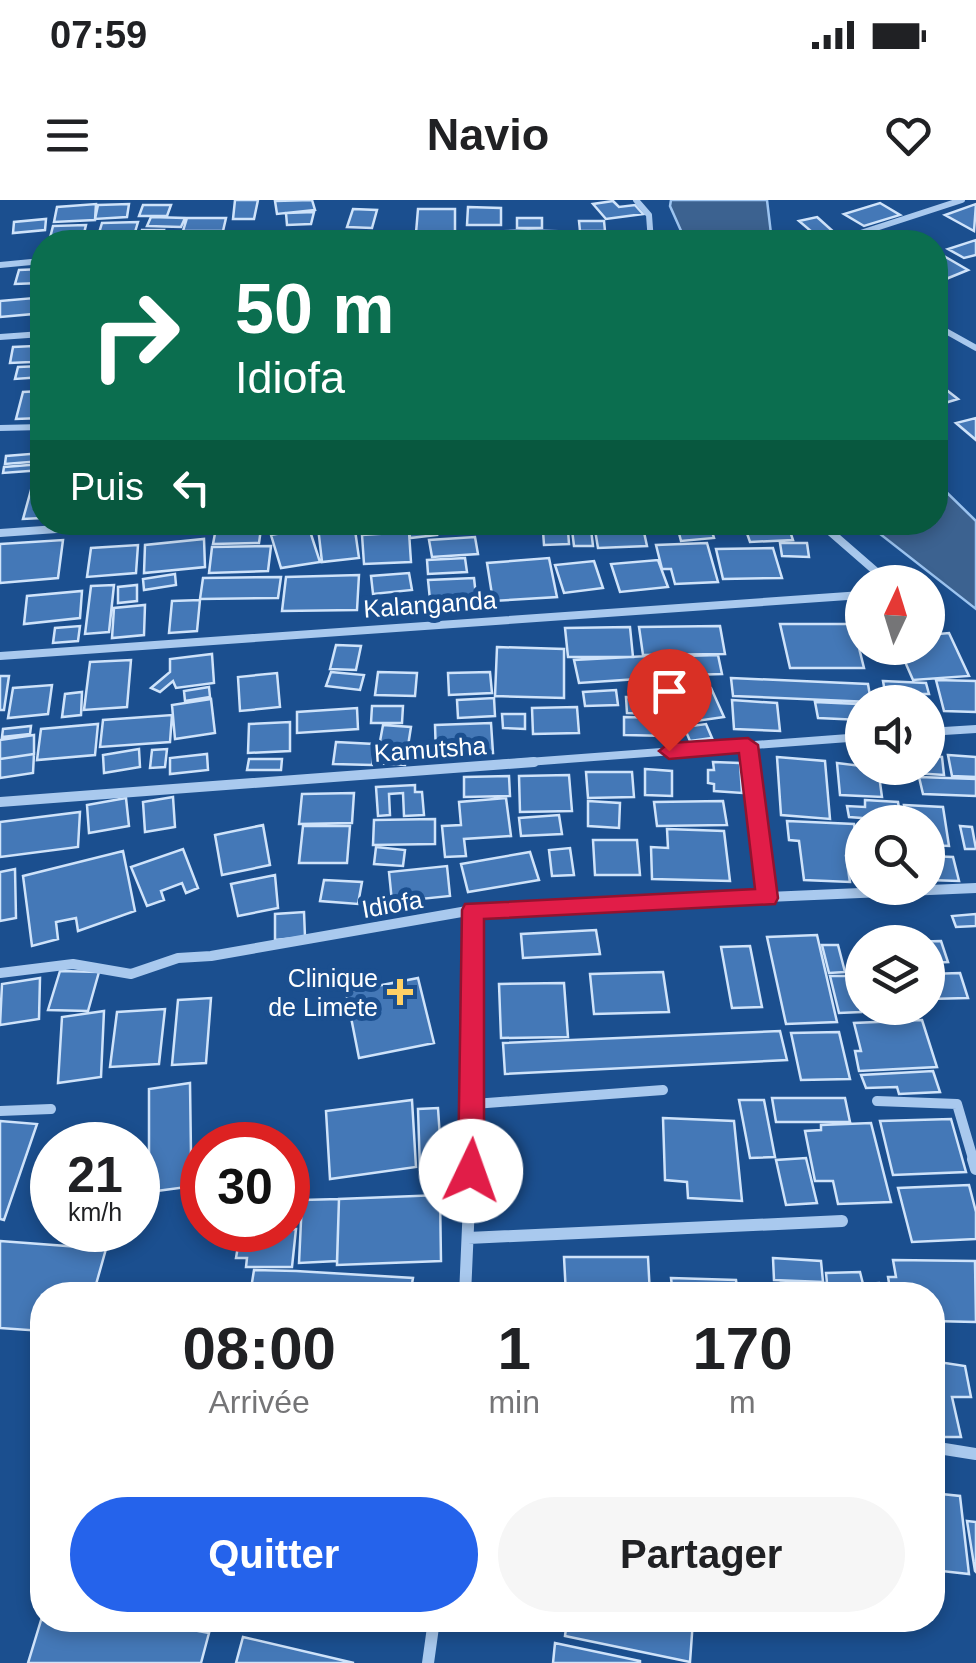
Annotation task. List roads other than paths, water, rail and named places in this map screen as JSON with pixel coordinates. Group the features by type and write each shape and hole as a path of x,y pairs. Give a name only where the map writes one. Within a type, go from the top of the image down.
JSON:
{"street":[{"path":"636,200 650,215 650,230"},
{"path":"925,200 939,208"},
{"path":"871,230 962,200"},
{"path":"0,264 30,262"},
{"path":"948,332 976,348"},
{"path":"0,337 30,335"},
{"path":"0,428 30,427"},
{"path":"0,533 30,531"},
{"path":"834,535 868,565"},
{"name":"Kalanganda","path":"0,656 845,596"},
{"path":"945,731 976,729"},
{"name":"Kamutsha","path":"0,802 845,738"},
{"path":"748,745 767,898"},
{"name":"Idiofa","path":"0,973 29,966 73,964 131,974 178,958 211,956 473,910 976,888"},
{"path":"466,1282 474,1104 473,910"},
{"path":"474,1104 663,1090"},
{"path":"878,1100 957,1104 976,1169"},
{"path":"0,1111 50,1108"},
{"path":"468,1238 842,1221"},
{"path":"945,1449 976,1454"},
{"path":"428,1663 432,1632"}],"water":[{"path":"671,200 767,200 771,230 681,230"},
{"path":"948,494 976,521 976,609 945,585 945,565 920,565 881,535 948,535"}],"place":[{"name":"Clinique de Limete","path":"400,992"}]}
